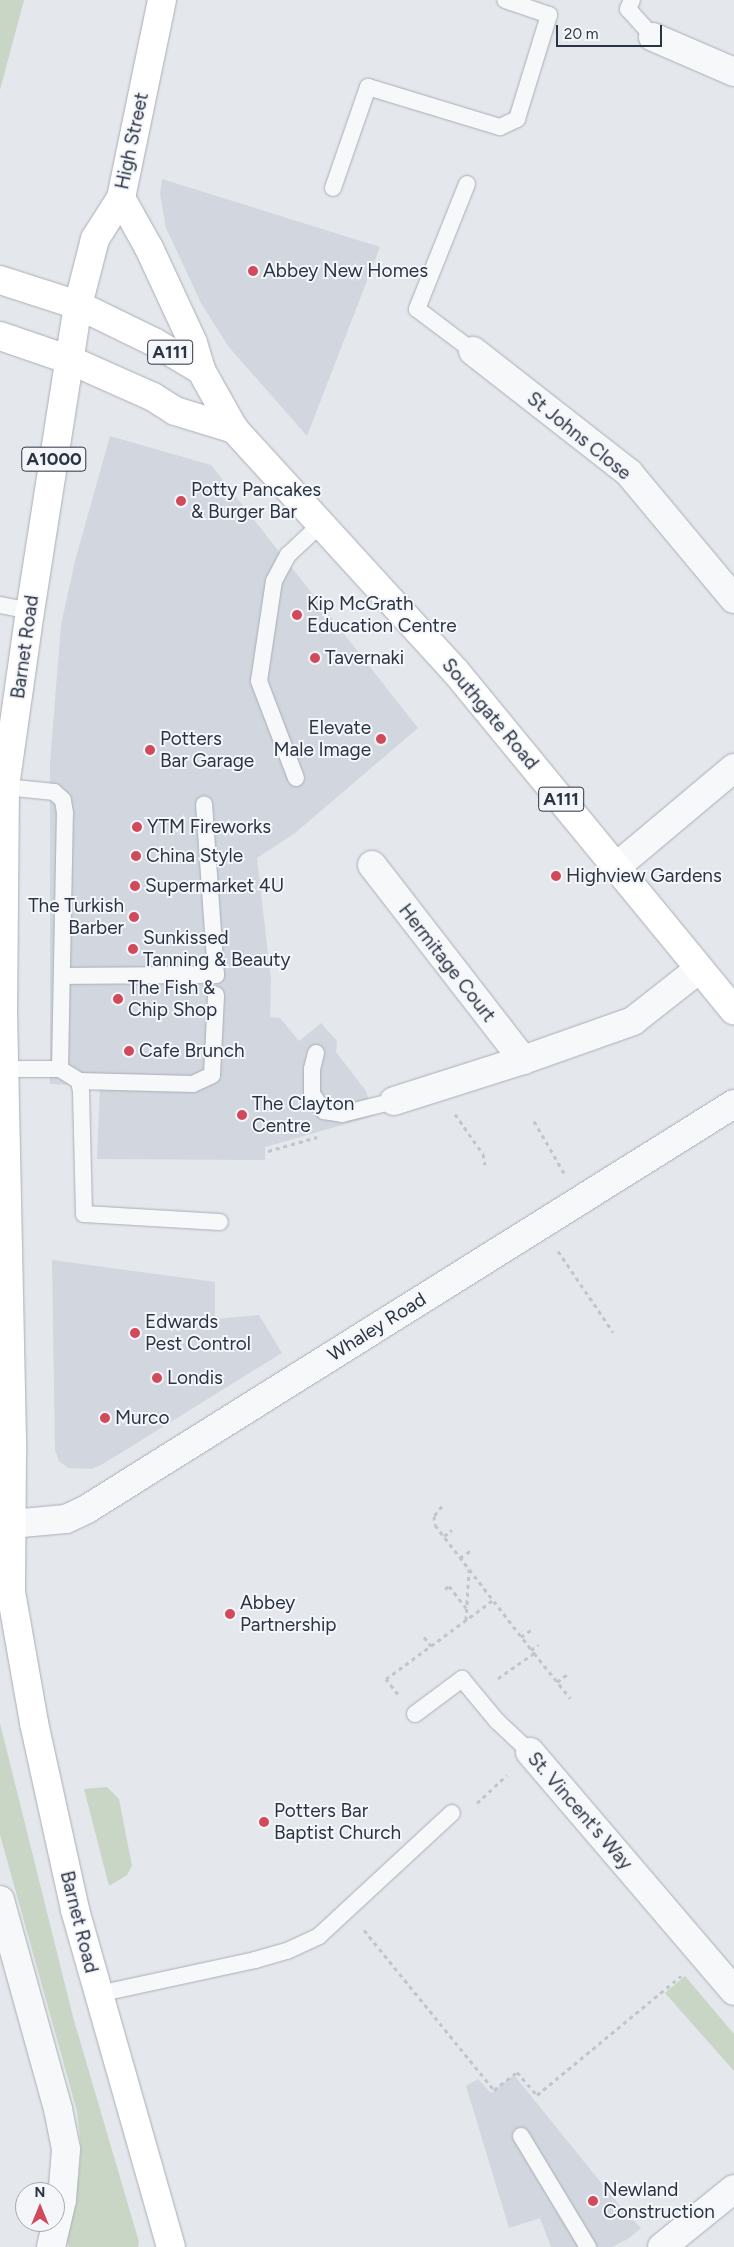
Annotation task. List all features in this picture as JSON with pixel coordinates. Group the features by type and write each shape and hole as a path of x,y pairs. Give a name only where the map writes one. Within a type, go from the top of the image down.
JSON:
{"main road":[{"name":"High Street","path":"78,305 94,240 121,198 162,0"},
{"path":"121,198 149,248 193,343 201,370"},
{"name":"Southgate Road","path":"0,280 78,305 154,342 201,370 234,428 467,684 734,1011"},
{"name":"Barnet Road","path":"78,305 30,611 5,787 3,1208 5,1365 11,1524 5,1592 66,1871 98,1994 171,2247"},
{"path":"0,336 70,360"},
{"name":"A111","path":"70,360 154,397 175,411 234,428"}],"street":[{"path":"653,37 734,72"},
{"name":"St Johns Close","path":"473,351 629,473 734,599"},
{"path":"616,867 734,768"},
{"name":"Hermitage Court","path":"372,865 523,1060"},
{"path":"394,1101 523,1060 634,1021 699,969"},
{"name":"Whaley Road","path":"11,1524 66,1519 87,1508 734,1104"},
{"name":"St. Vincent's Way","path":"530,1752 734,1991"},
{"path":"0,1900 58,2109 66,2149 62,2200 51,2247"},
{"path":"662,2247 734,2189"}],"lane":[{"path":"333,188 368,87 500,127 517,119 549,15 505,0"},
{"path":"630,5 653,37"},
{"path":"467,184 416,309 473,351"},
{"path":"296,778 259,681 274,582 288,555 322,524"},
{"path":"0,605 30,611"},
{"path":"5,787 54,792 63,800 60,1069"},
{"path":"62,976 216,975 204,804"},
{"path":"4,1069 60,1069 79,1081 193,1084 212,1075 216,995"},
{"path":"316,1053 312,1069 312,1094 324,1111 342,1114 394,1101"},
{"path":"79,1081 84,1214 220,1222"},
{"name":"St. Vincent's Way","path":"415,1714 462,1679 475,1696 530,1752"},
{"path":"98,1994 287,1951 319,1936 452,1813"},
{"path":"521,2136 588,2247"}],"path":[{"path":"534,1122 580,1200"},
{"path":"541,1225 613,1332"},
{"path":"442,1506 436,1512 434,1521 460,1558 570,1698"},
{"path":"444,1536 452,1530"},
{"path":"460,1558 473,1549"},
{"path":"466,1621 469,1569"},
{"path":"445,1589 449,1586 467,1609"},
{"path":"415,1714 386,1679 493,1600"},
{"path":"521,1637 534,1628"},
{"path":"424,1637 430,1646"},
{"path":"475,1696 533,1651 538,1645"},
{"path":"557,1682 569,1673"},
{"path":"452,1813 467,1812 530,1752"},
{"path":"348,1911 494,2090 518,2072 537,2095 705,1957"}],"shaded area":[{"path":"162,179 380,247 307,436 228,346 201,303 166,228 160,194"},
{"path":"110,436 211,465 418,728 295,833 257,858 271,980 270,1017 280,1018 299,1041 321,1023 337,1041 336,1052 366,1091 374,1116 265,1147 265,1160 97,1159 100,1086 50,1084 50,763 61,625 75,561"},
{"path":"52,1260 215,1282 215,1319 259,1315 282,1353 103,1464 91,1469 68,1468 59,1461 55,1450"},
{"path":"514,2075 624,2211 641,2228 628,2239 612,2247 551,2247 540,2218 509,2228 466,2086 478,2079 491,2093"}],"green space":[{"path":"0,0 24,0 0,90"},
{"path":"0,1723 73,2017 139,2242 138,2247 69,2247 65,2239 79,2175 81,2148 77,2111 0,1835"},
{"path":"107,1787 119,1799 132,1866 127,1875 109,1886 84,1789"},
{"path":"685,1976 734,2034 734,2071 665,1993"}],"place":[{"name":"Abbey New Homes","path":"253,271"},
{"name":"Potty Pancakes & Burger Bar","path":"181,501"},
{"name":"Kip McGrath Education Centre","path":"297,615"},
{"name":"Tavernaki","path":"315,658"},
{"name":"Elevate Male Image","path":"381,739"},
{"name":"Potters Bar Garage","path":"150,750"},
{"name":"YTM Fireworks","path":"137,827"},
{"name":"China Style","path":"136,856"},
{"name":"Highview Gardens","path":"556,876"},
{"name":"Supermarket 4U","path":"135,886"},
{"name":"The Turkish Barber","path":"134,917"},
{"name":"Sunkissed Tanning & Beauty","path":"133,949"},
{"name":"The Fish & Chip Shop","path":"118,999"},
{"name":"Cafe Brunch","path":"129,1051"},
{"name":"The Clayton Centre","path":"242,1115"},
{"name":"Edwards Pest Control","path":"135,1333"},
{"name":"Londis","path":"157,1378"},
{"name":"Murco","path":"105,1418"},
{"name":"Abbey Partnership","path":"230,1614"},
{"name":"Potters Bar Baptist Church","path":"264,1822"},
{"name":"Newland Construction","path":"593,2201"}]}
